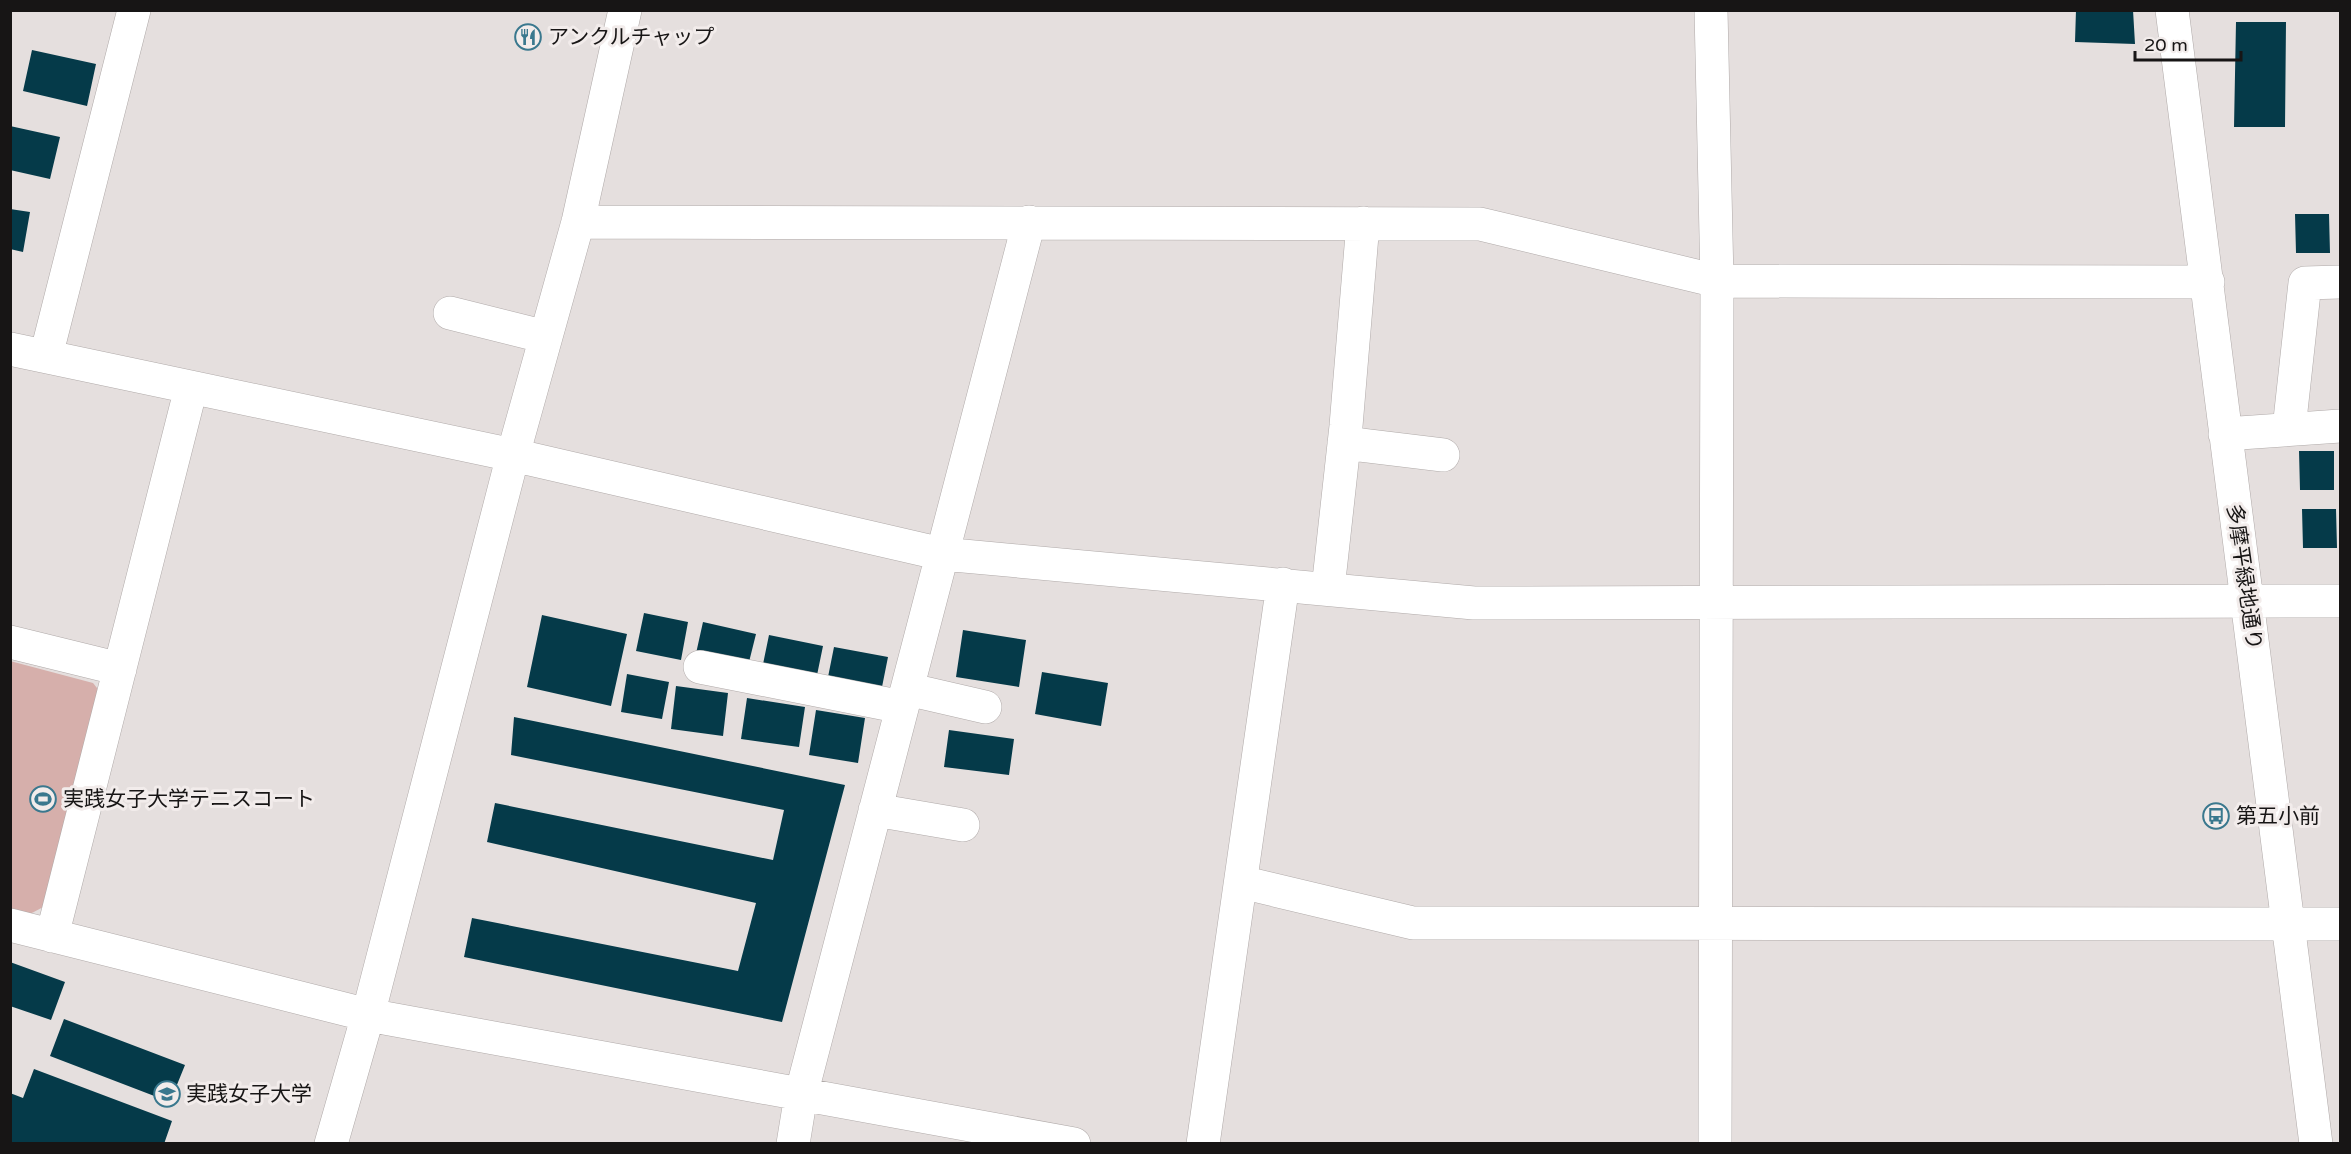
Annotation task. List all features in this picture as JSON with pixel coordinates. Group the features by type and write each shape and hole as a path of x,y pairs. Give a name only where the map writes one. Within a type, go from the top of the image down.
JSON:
{"street":[{"path":"46,356 134,10"},
{"path":"331,1143 368,1015 513,455 578,222 625,10"},
{"path":"1711,10 1717,281 1715,1143"},
{"name":"多摩平緑地通り","path":"2172,10 2316,1143"},
{"path":"578,222 1480,224 1717,281 2208,282"},
{"path":"793,1143 801,1095 1029,222"},
{"path":"1328,588 1344,443 1363,223"},
{"path":"2289,429 2306,283 2340,282"},
{"path":"450,313 546,338"},
{"path":"10,348 513,455 942,554 1474,603 2340,601"},
{"path":"52,936 191,388"},
{"path":"2225,434 2340,426"},
{"path":"1344,443 1443,455"},
{"path":"1203,1143 1283,584"},
{"path":"10,642 120,669"},
{"path":"700,667 904,698 985,707"},
{"path":"875,810 963,825"},
{"path":"1240,882 1413,923 2340,924"},
{"path":"10,925 368,1015 1074,1143"}],"shaded area":[{"name":"実践女子大学テニスコート","path":"10,661 93,683 101,693 49,904 28,915 11,910"}],"building":[{"path":"2076,10 2133,10 2135,44 2075,42"},
{"path":"2236,22 2286,22 2285,127 2234,127"},
{"path":"32,50 96,64 87,106 23,91"},
{"path":"10,126 60,137 50,179 10,170"},
{"path":"10,209 30,212 23,252 10,249"},
{"path":"2295,214 2329,214 2330,253 2296,253"},
{"path":"2299,451 2334,451 2334,490 2300,490"},
{"path":"2302,509 2336,509 2337,548 2303,548"},
{"path":"644,613 688,622 681,660 636,651"},
{"path":"542,615 627,634 611,706 527,687"},
{"path":"703,622 756,634 747,670 695,658"},
{"path":"963,630 1026,640 1019,687 956,677"},
{"path":"769,635 823,646 816,680 762,669"},
{"path":"834,647 888,657 881,692 827,682"},
{"path":"1042,672 1108,683 1101,726 1035,714"},
{"path":"627,674 669,682 662,719 621,712"},
{"path":"676,686 728,693 723,736 671,729"},
{"path":"747,698 805,707 799,747 741,739"},
{"path":"816,710 865,718 858,763 809,755"},
{"path":"514,717 845,785 782,1022 464,957 472,918 738,971 756,903 487,842 495,803 773,860 784,810 511,755"},
{"path":"949,730 1014,739 1009,775 944,767"},
{"path":"10,962 65,982 51,1020 10,1006"},
{"path":"64,1019 185,1065 170,1102 50,1056"},
{"path":"34,1069 172,1121 164,1144 10,1144 10,1093 23,1098"}],"place":[{"name":"アンクルチャップ","path":"528,37"},
{"name":"実践女子大学テニスコート","path":"43,799"},
{"name":"第五小前","path":"2216,816"},
{"name":"実践女子大学","path":"167,1094"}]}
